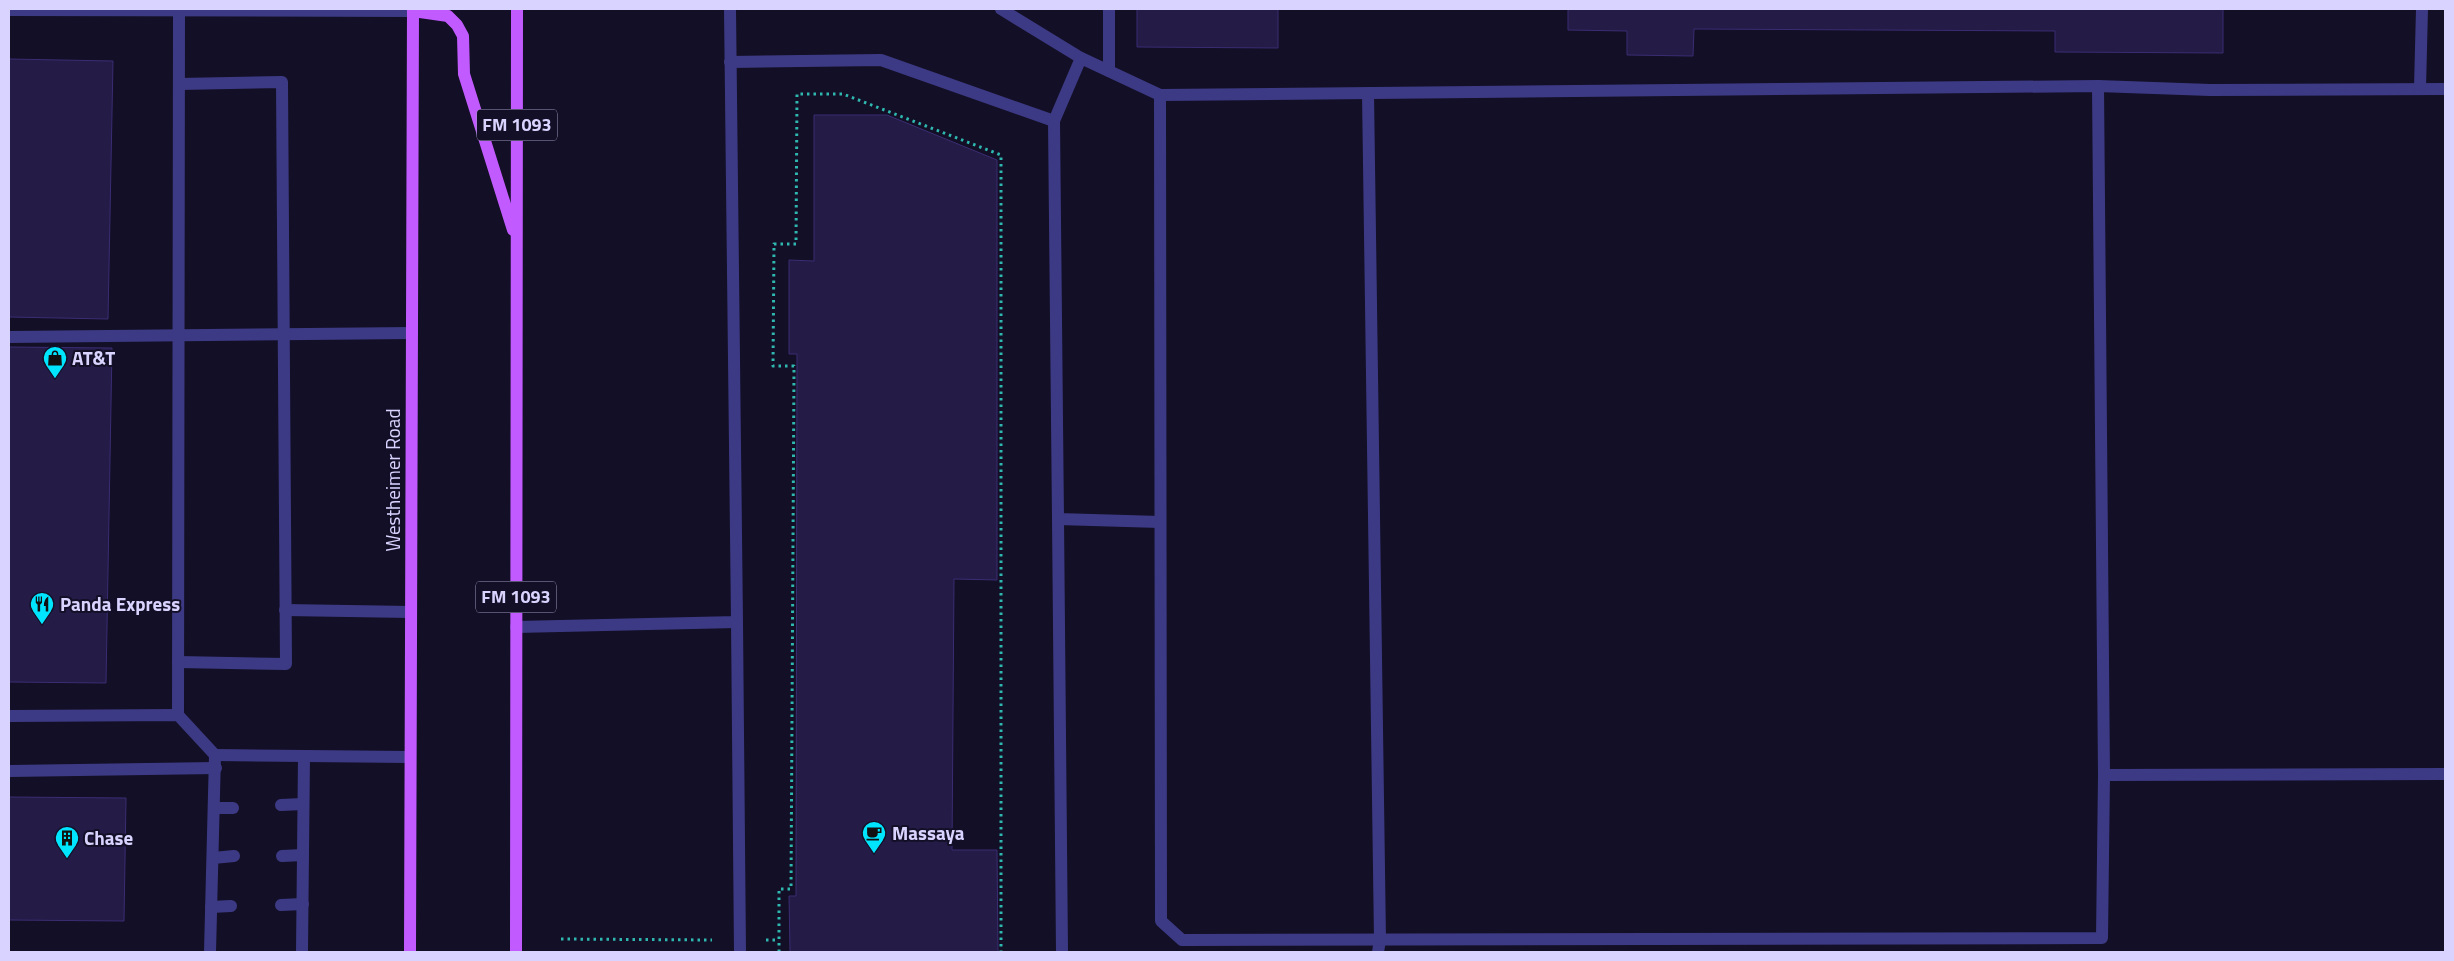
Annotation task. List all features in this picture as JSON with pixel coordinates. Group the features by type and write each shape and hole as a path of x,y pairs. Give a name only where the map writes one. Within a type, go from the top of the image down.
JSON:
{"main road":[{"name":"FM 1093","path":"516,952 517,9"},
{"path":"413,10 448,16 457,25 463,36 464,74 517,242"},
{"name":"Westheimer Road","path":"410,952 409,757 413,10"}],"lane":[{"path":"730,9 740,946"},
{"path":"1001,9 1081,58 1160,95 2098,86 2210,90 2445,89"},
{"path":"1109,9 1109,71"},
{"path":"2420,88 2422,9"},
{"path":"9,10 413,10"},
{"path":"179,10 178,715 215,755 210,952"},
{"path":"1062,952 1054,121 1081,58"},
{"path":"730,62 881,60 1054,121"},
{"path":"178,662 286,664 282,82 179,84"},
{"path":"1160,95 1161,922 1182,940 1379,946 2102,938 2104,774 2098,86"},
{"path":"1368,93 1379,946"},
{"path":"9,337 412,333"},
{"path":"1058,519 1160,522"},
{"path":"285,610 411,612"},
{"path":"516,627 737,622"},
{"path":"9,716 178,715"},
{"path":"215,755 409,757"},
{"path":"302,952 304,756"},
{"path":"9,771 216,768"},
{"path":"2104,774 2445,774"},
{"path":"281,806 303,804"},
{"path":"215,808 233,808"},
{"path":"282,856 303,855"},
{"path":"213,858 234,856"},
{"path":"281,905 303,904"},
{"path":"211,907 231,906"}],"path":[{"path":"778,952 779,889 791,889 794,366 773,366 774,244 796,244 797,94 842,94 1001,155 1001,952"},
{"path":"561,939 740,946 778,940"}],"building":[{"path":"1137,9 1278,9 1278,48 1137,47"},
{"path":"1568,9 2223,9 2223,53 2055,52 2055,31 1694,29 1693,56 1627,55 1627,31 1568,30"},
{"path":"9,59 113,61 108,319 9,317"},
{"path":"814,115 887,115 997,160 997,580 954,579 952,850 997,850 998,952 790,952 789,896 796,896 797,354 789,354 789,260 814,261"},
{"path":"9,347 112,348 106,683 9,682"},
{"name":"Chase","path":"9,797 126,798 124,921 9,920"}],"place":[{"name":"AT&T","path":"55,379"},
{"name":"Panda Express","path":"42,625"},
{"name":"Massaya","path":"874,854"},
{"name":"Chase","path":"67,859"}]}
